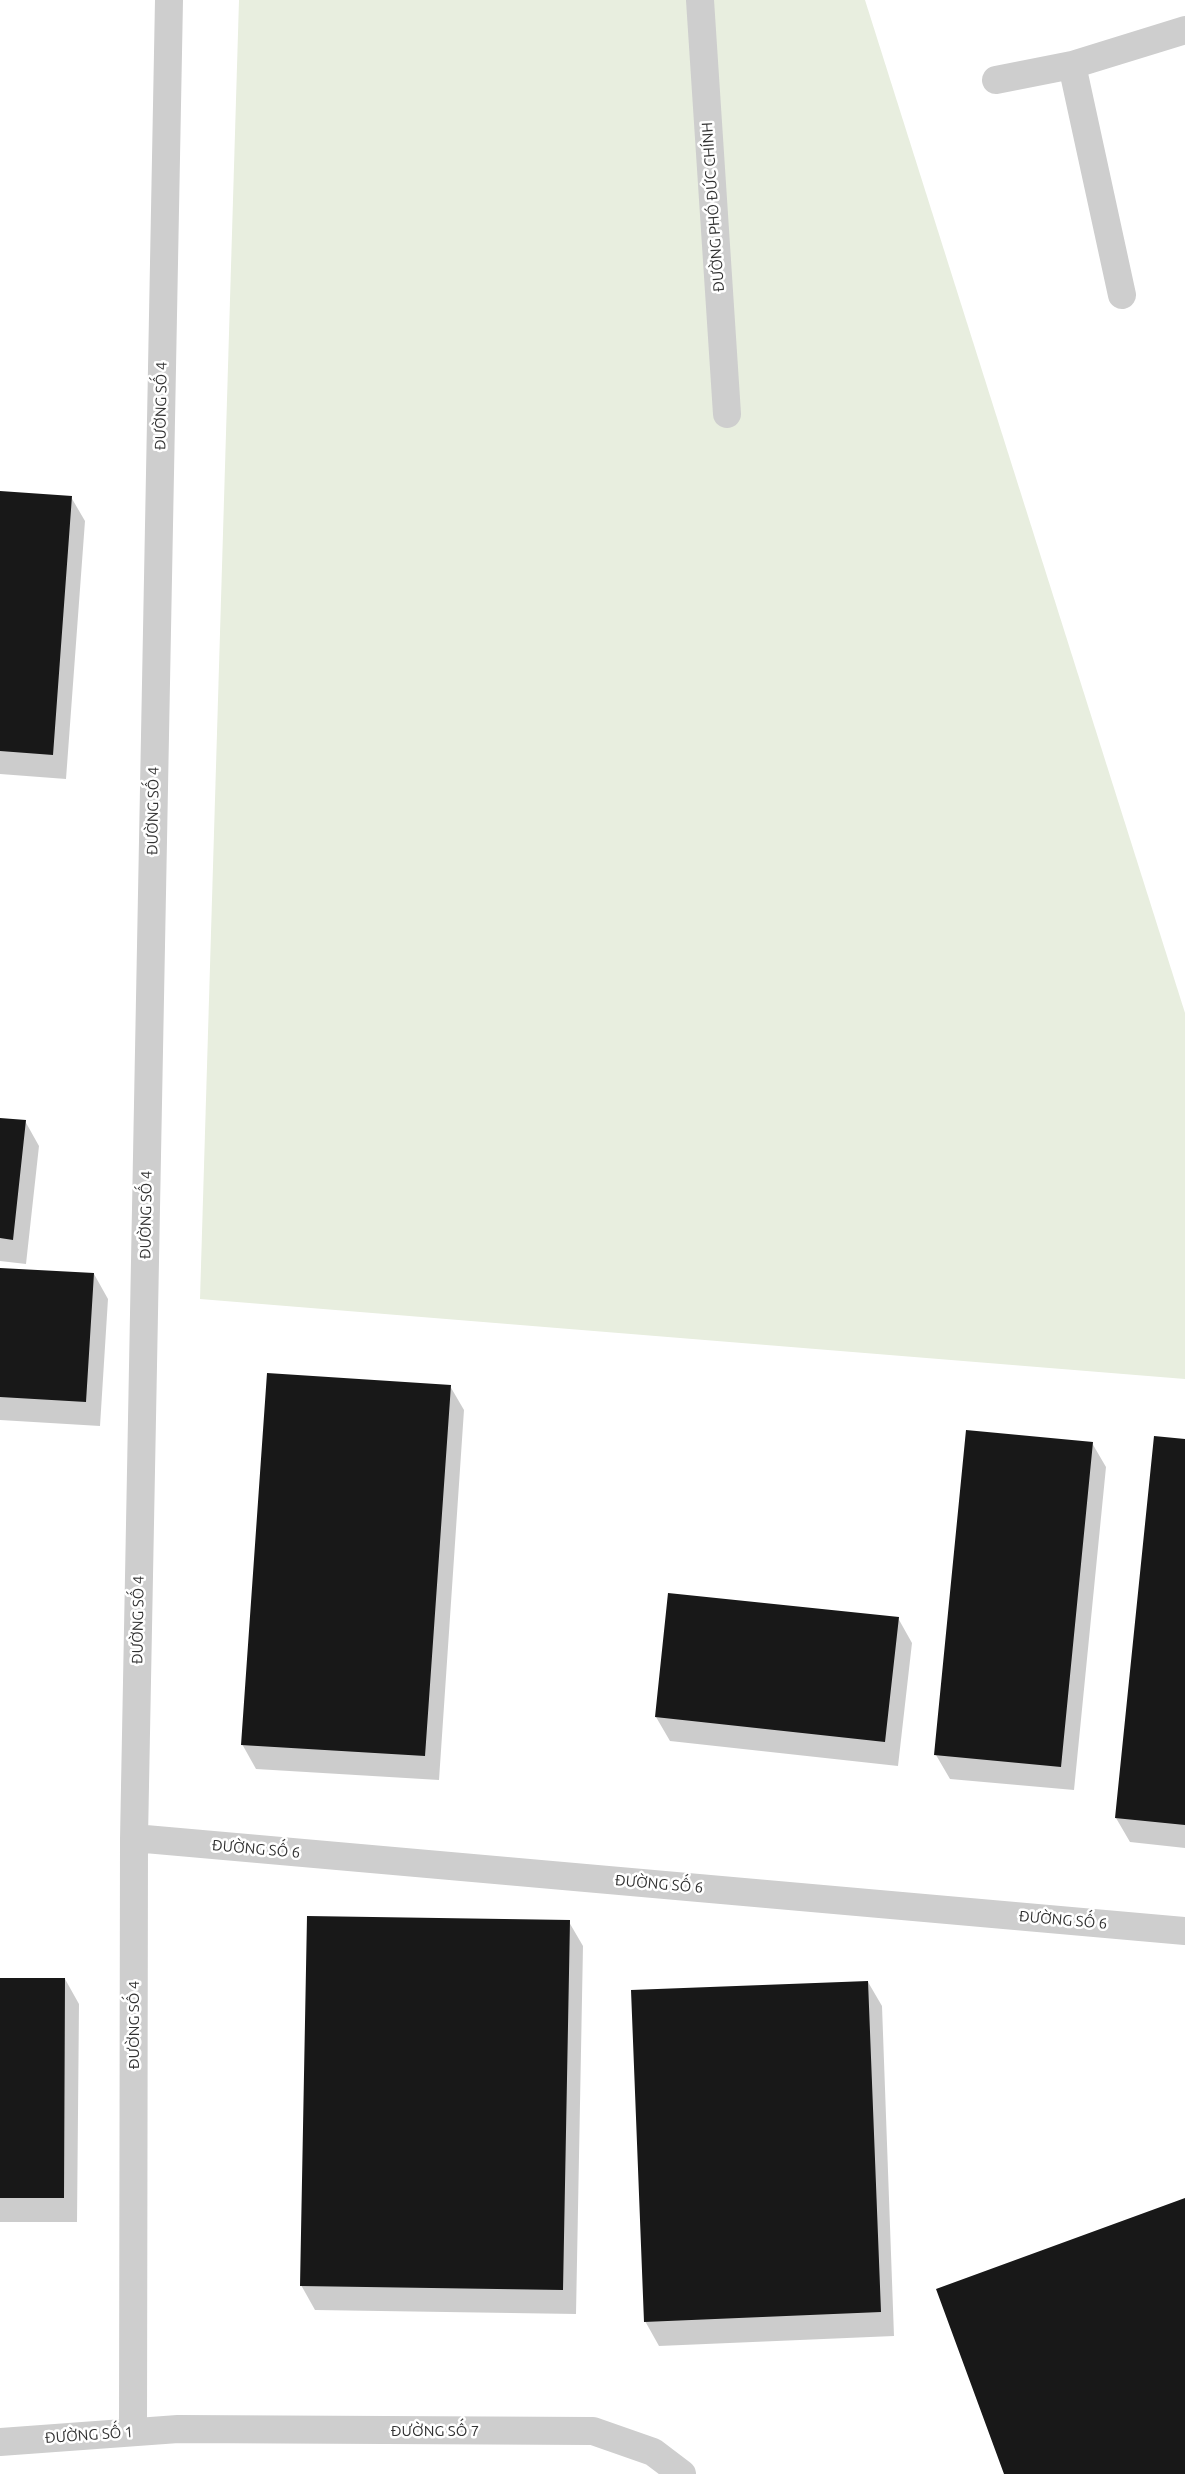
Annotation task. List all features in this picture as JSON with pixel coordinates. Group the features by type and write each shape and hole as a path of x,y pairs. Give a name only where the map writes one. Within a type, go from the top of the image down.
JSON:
{"street":[{"name":"ĐƯỜNG SỐ 4","path":"133,2431 134,1838 169,0"},
{"name":"ĐƯỜNG PHÓ ĐỨC CHÍNH","path":"700,0 727,414"},
{"path":"996,80 1072,65 1185,30"},
{"path":"1072,65 1122,295"},
{"name":"ĐƯỜNG SỐ 6","path":"134,1838 1185,1931"},
{"name":"ĐƯỜNG SỐ 1","path":"0,2442 178,2429"},
{"name":"ĐƯỜNG SỐ 7","path":"178,2429 593,2432 653,2452 682,2474"}],"green space":[{"path":"239,0 865,0 1185,1013 1185,1379 200,1299"}],"building":[{"path":"0,491 72,496 53,755 0,751"},
{"path":"0,1118 26,1120 13,1240 0,1238"},
{"path":"0,1268 94,1273 86,1402 0,1397"},
{"path":"267,1373 451,1385 425,1756 241,1745"},
{"path":"966,1430 1093,1442 1061,1767 934,1755"},
{"path":"1154,1436 1185,1439 1185,1825 1115,1818"},
{"path":"668,1593 899,1617 885,1742 655,1717"},
{"path":"307,1916 570,1920 563,2290 300,2286"},
{"path":"0,1978 65,1978 64,2198 0,2198"},
{"path":"868,1981 881,2312 644,2322 631,1990"},
{"path":"1185,2198 1185,2474 1004,2474 936,2289"}]}
